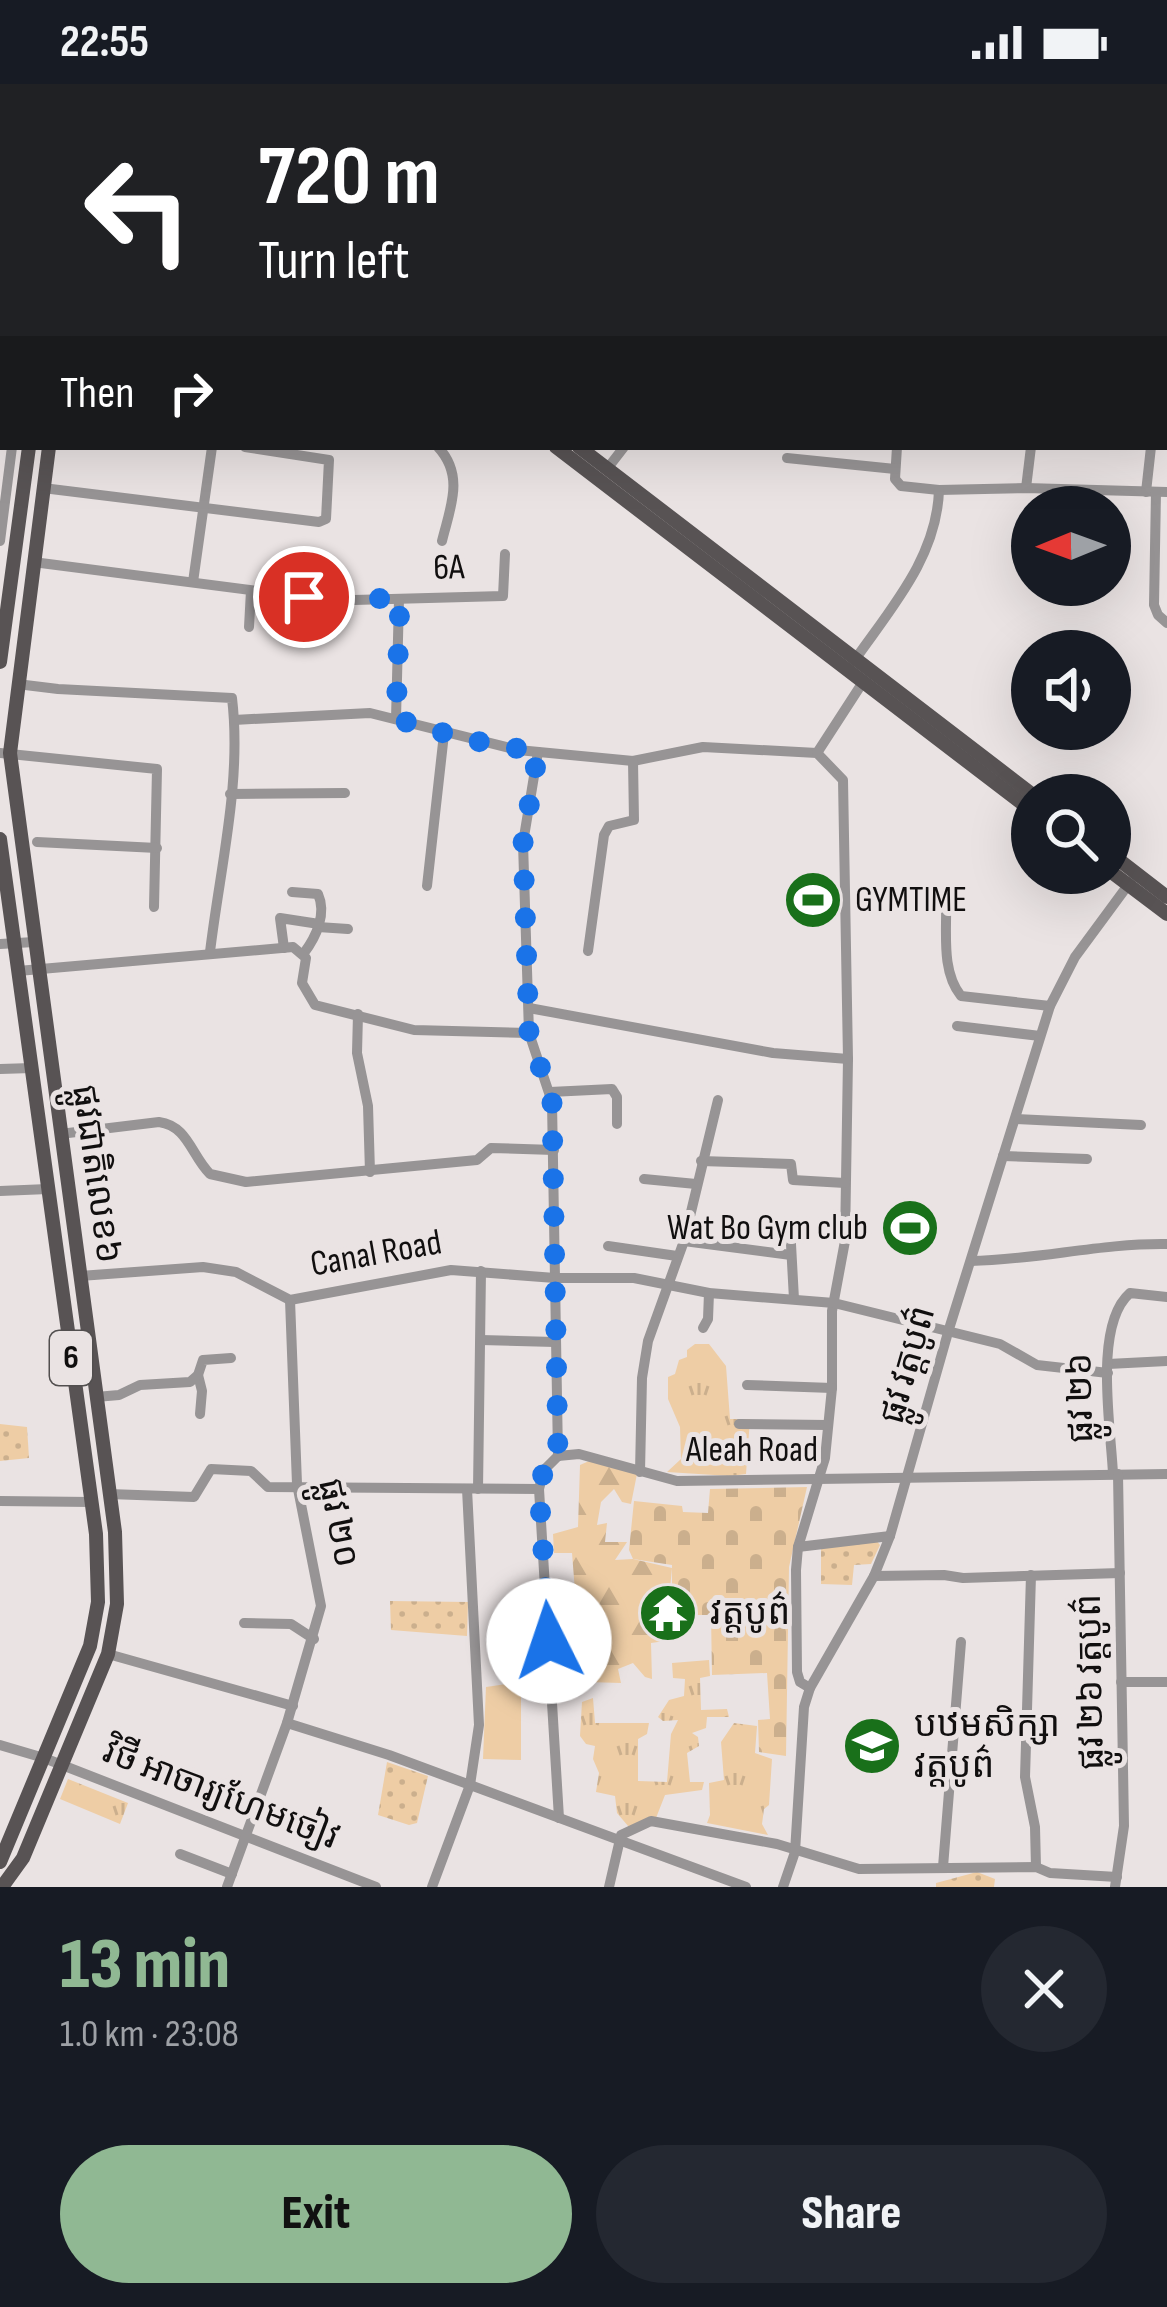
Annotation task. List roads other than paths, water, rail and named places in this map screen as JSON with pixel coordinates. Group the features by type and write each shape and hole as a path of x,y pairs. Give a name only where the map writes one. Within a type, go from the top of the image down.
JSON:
{"main road":[{"path":"0,662 29,450"},
{"name":"ផ្លូវជាតិលេខ៦","path":"2,1887 23,1858 108,1654 118,1580 110,1493 5,753 49,450"},
{"path":"560,450 1011,779"},
{"path":"583,450 851,664 863,682 1011,795"},
{"name":"ផ្លូវជាតិលេខ៦","path":"0,838 7,944 18,971 98,1559 96,1620 86,1657 0,1862"},
{"path":"1132,879 1167,897"},
{"path":"1132,879 1167,914"}],"street":[{"path":"0,541 12,450"},
{"path":"193,582 212,450"},
{"path":"43,488 319,522 326,519 329,460 264,450"},
{"path":"441,450 455,491 442,541"},
{"path":"607,469 622,450"},
{"path":"897,450 897,484 939,490 1011,488"},
{"path":"1026,486 1031,450"},
{"path":"1151,450 1156,492 1154,605 1167,623"},
{"path":"787,458 895,469"},
{"path":"851,664 926,555 939,490"},
{"name":"6A","path":"33,562 251,591 400,599 491,597 505,592 505,554"},
{"path":"249,627 251,591"},
{"path":"396,719 400,599"},
{"path":"817,753 863,682"},
{"path":"17,684 230,695 234,720 231,826 210,952"},
{"path":"234,720 348,712 538,752 633,761 704,747 817,753 843,780 848,1059 845,1241 834,1303 832,1388 821,1480 798,1547 797,1672 800,1682 811,1688"},
{"path":"427,886 444,734"},
{"path":"538,752 523,843 529,1033 550,1091 554,1150 558,1456 544,1470 539,1489 559,1818"},
{"path":"5,753 157,769 154,907"},
{"path":"588,951 604,835 608,826 634,820 633,761"},
{"path":"230,794 345,793"},
{"path":"37,842 157,848"},
{"name":"ផ្លូវ វត្តបូព៌","path":"783,1887 795,1852 804,1707 874,1576 890,1536 1050,1006 1075,957 1132,879"},
{"path":"292,892 318,895 322,901 319,926 304,953 302,974 308,999 315,1005 414,1030 529,1033"},
{"path":"946,903 948,964 951,982 961,996 1050,1006"},
{"path":"284,947 280,918 348,929"},
{"path":"7,944 34,942"},
{"path":"18,971 292,946 304,953"},
{"path":"529,1008 773,1053 848,1059"},
{"path":"358,1015 357,1052 368,1106 370,1172"},
{"path":"957,1026 1040,1036"},
{"path":"0,1069 32,1068"},
{"path":"550,1091 612,1089 617,1097 617,1124"},
{"path":"640,1472 642,1378 648,1341 684,1241 718,1100"},
{"path":"1016,1119 1141,1125"},
{"path":"60,1134 171,1124 182,1132 204,1169 216,1178 235,1182 277,1182 477,1160 491,1148 554,1150"},
{"path":"1004,1156 1087,1159"},
{"path":"701,1161 791,1164 793,1180 845,1183"},
{"path":"644,1179 696,1184"},
{"path":"0,1191 48,1189"},
{"path":"790,1226 794,1299"},
{"path":"684,1241 791,1255"},
{"path":"971,1261 1167,1244"},
{"path":"608,1246 677,1256"},
{"name":"Canal Road","path":"80,1276 217,1269 242,1274 290,1300 451,1270 634,1278 709,1293 834,1303 1009,1347 1037,1365 1108,1368 1167,1361"},
{"path":"432,1887 470,1785 479,1725 472,1489 481,1271"},
{"path":"703,1328 709,1293"},
{"name":"ផ្លូវ ២៦","path":"1116,1474 1108,1368 1112,1323 1124,1296 1130,1293 1167,1297"},
{"name":"ផ្លូវ ២០","path":"230,1881 314,1639 321,1588 297,1484 290,1300"},
{"path":"481,1340 555,1342"},
{"path":"96,1397 118,1395 140,1385 190,1382 203,1360 231,1358"},
{"path":"198,1375 200,1414"},
{"path":"747,1385 832,1388"},
{"path":"739,1424 827,1425"},
{"name":"Aleah Road","path":"558,1456 579,1454 677,1481 1167,1474"},
{"path":"110,1493 194,1497 211,1469 251,1471 268,1487 539,1489"},
{"name":"ផ្លូវ ២៦ វត្តបូព៌","path":"1116,1474 1124,1826 1116,1882"},
{"path":"0,1502 91,1502"},
{"path":"798,1547 890,1536"},
{"path":"874,1576 1120,1573"},
{"path":"1031,1575 1025,1778 1036,1827 1036,1867"},
{"path":"244,1623 291,1624 314,1639"},
{"path":"944,1867 961,1642"},
{"path":"108,1654 292,1706"},
{"path":"1121,1682 1167,1682"},
{"path":"287,1723 746,1887"},
{"path":"0,1745 44,1758"},
{"name":"វិថី អាចារ្យហែមចៀវ","path":"44,1758 376,1887"},
{"path":"609,1887 618,1842 628,1830 650,1820 777,1844 859,1869 1036,1867 1116,1882"},
{"path":"180,1854 230,1881"},
{"path":"11,1887 23,1858"}],"place":[{"name":"GYMTIME","path":"813,900"},
{"name":"Wat Bo Gym club","path":"910,1228"},
{"name":"វត្តបូព៌","path":"668,1613"},
{"name":"បឋមសិក្សា វត្តបូព៌","path":"872,1746"}]}
